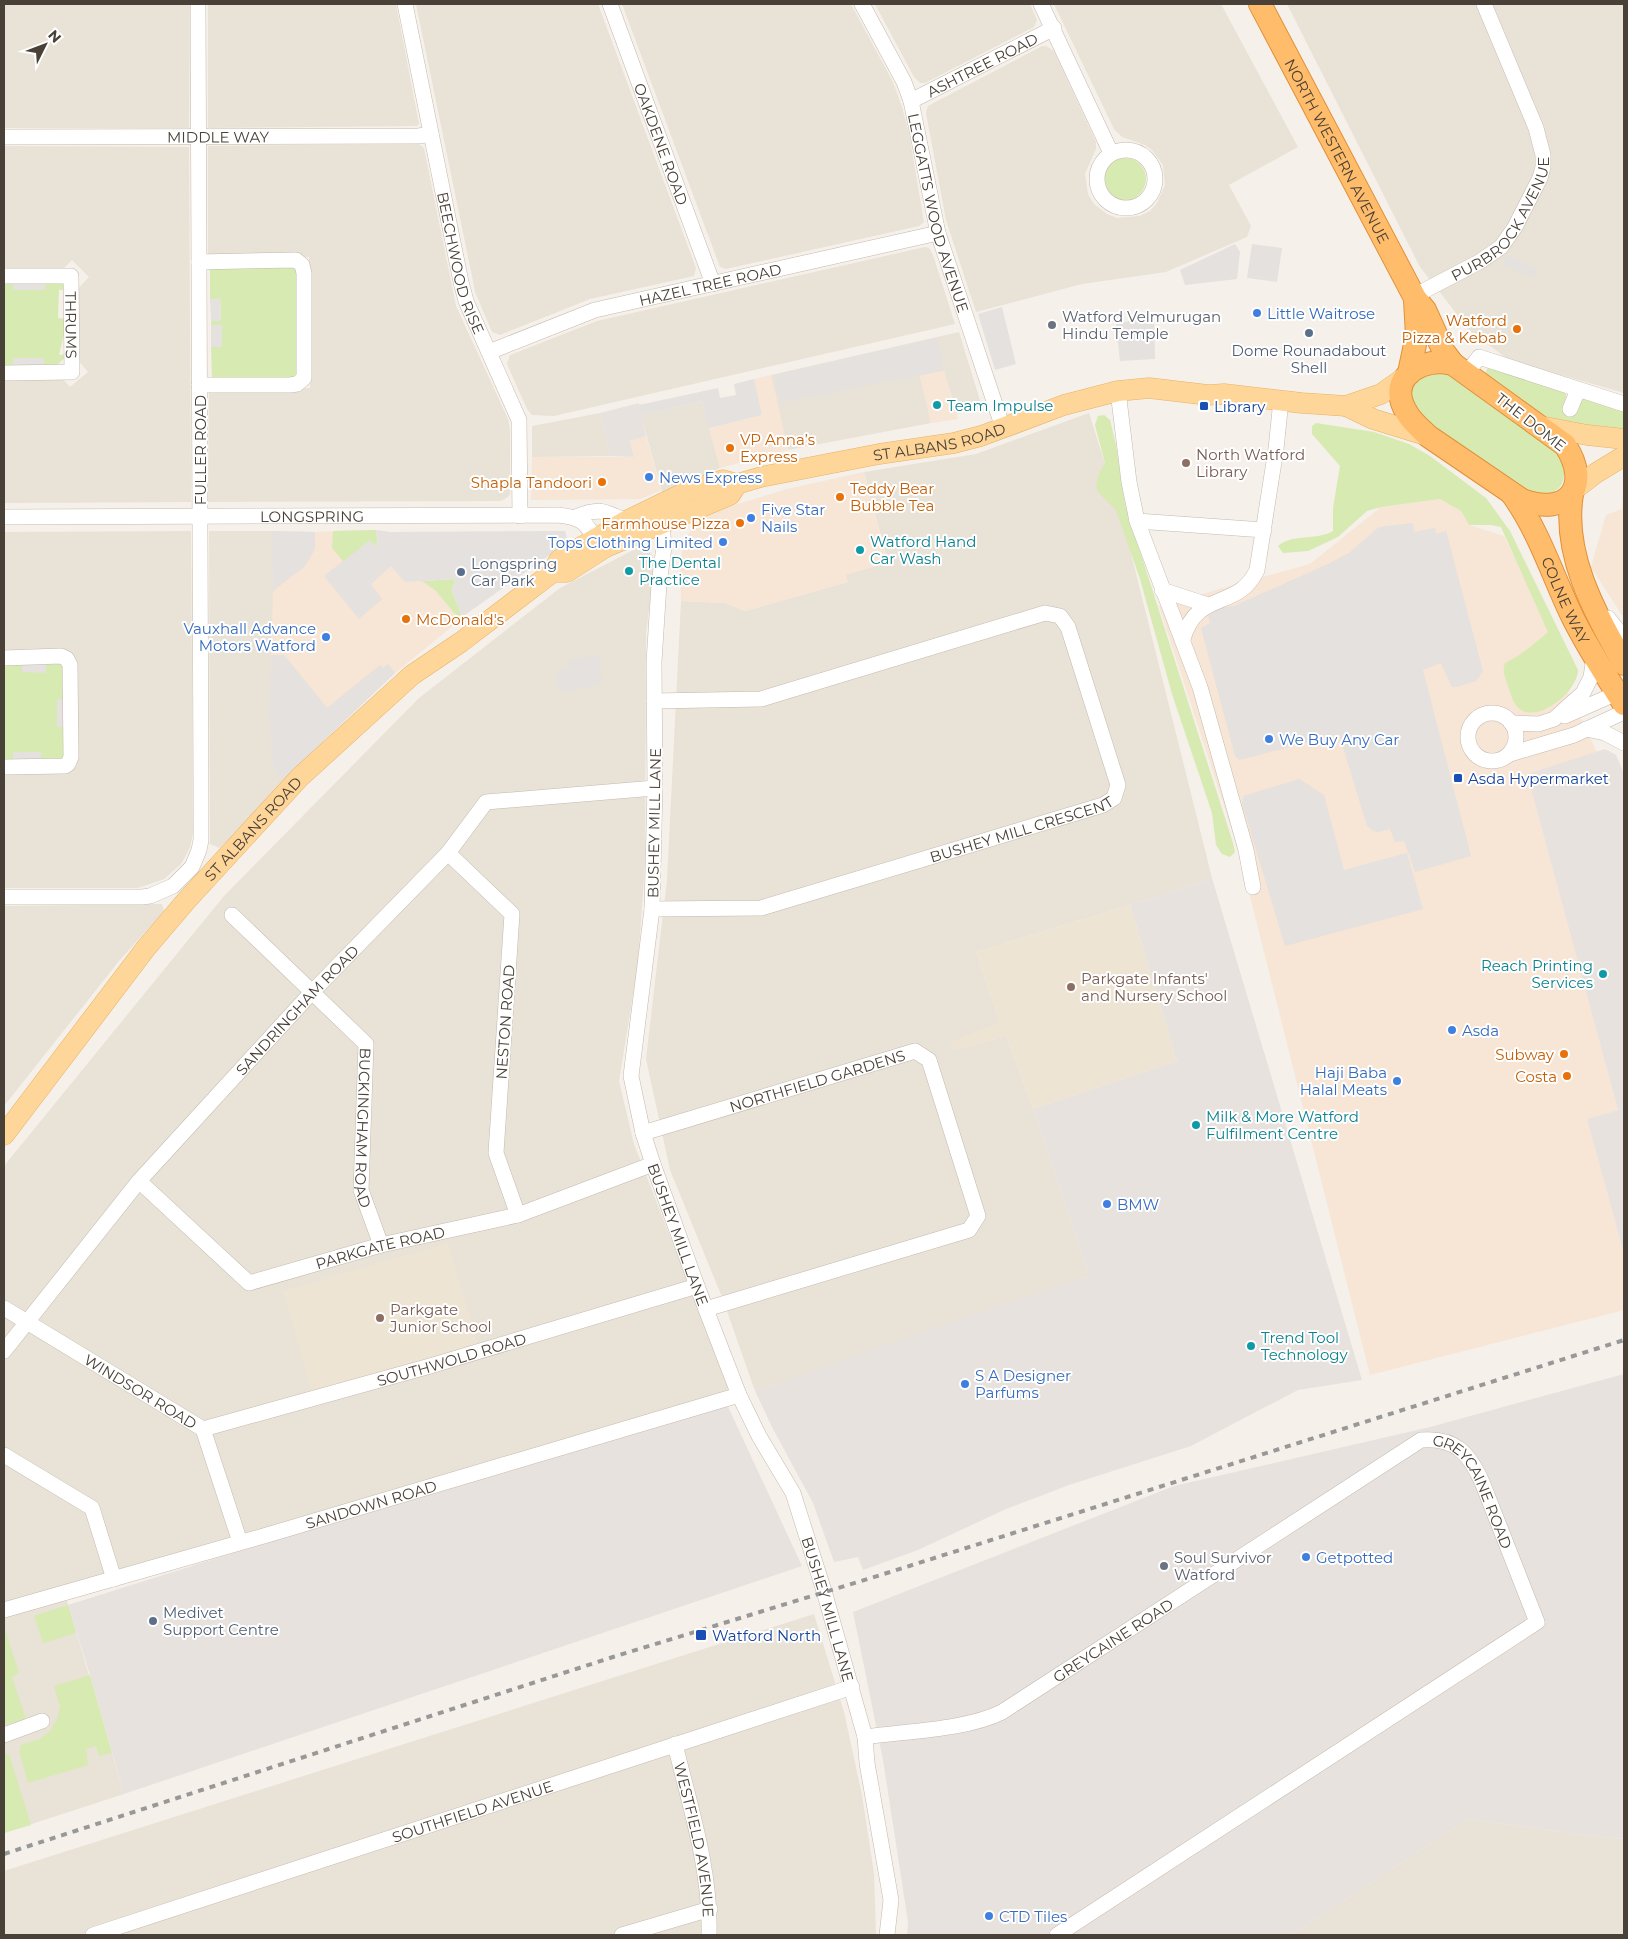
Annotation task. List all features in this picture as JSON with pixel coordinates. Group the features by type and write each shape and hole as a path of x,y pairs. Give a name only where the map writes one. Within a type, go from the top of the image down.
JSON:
{"highway":[{"name":"NORTH WESTERN AVENUE","path":"1260,4 1414,297 1425,310 1444,352 1460,368"},
{"name":"NORTH WESTERN AVENUE","path":"1407,375 1417,335 1414,297"},
{"path":"1460,368 1441,362 1427,363 1407,375 1400,393 1408,415 1428,436 1511,493 1532,503 1550,505 1558,503 1573,492"},
{"name":"THE DOME","path":"1460,368 1565,445 1573,458 1576,473 1573,492"},
{"name":"COLNE WAY","path":"1573,492 1570,508 1572,545 1578,570 1589,596 1624,664"},
{"name":"COLNE WAY","path":"1511,493 1527,517 1573,617 1594,657 1622,700"}],"main road":[{"name":"ST ALBANS ROAD","path":"1346,406 1381,394 1407,375"},
{"name":"ST ALBANS ROAD","path":"4,1135 146,948 186,901 300,776 412,675 461,642 553,572 559,560 598,544 659,514 688,491 723,480 737,484 790,471 878,454 954,443 981,436 1064,405 1118,391 1150,388 1346,406 1373,419 1428,436"},
{"path":"1540,426 1587,435 1624,439"},
{"path":"1573,492 1604,467 1624,456"},
{"name":"ST ALBANS ROAD","path":"598,544 626,520 659,514"}],"street":[{"name":"FULLER ROAD","path":"4,897 150,896 173,886 192,867 199,850 201,840 198,4"},
{"name":"BEECHWOOD RISE","path":"405,4 466,301 519,420 520,516"},
{"name":"OAKDENE ROAD","path":"610,4 713,284"},
{"name":"LEGGATTS WOOD AVENUE","path":"862,4 904,82 911,101 938,233 1003,428"},
{"path":"1041,4 1054,28 1111,153"},
{"name":"PURBROCK AVENUE","path":"1414,297 1479,262 1501,247 1515,227 1540,178 1543,167 1543,155 1536,128 1484,4"},
{"name":"ASHTREE ROAD","path":"911,101 1054,28"},
{"name":"MIDDLE WAY","path":"4,137 419,136 431,134"},
{"name":"HAZEL TREE ROAD","path":"489,352 595,310 938,233"},
{"path":"198,262 296,260 302,265 304,273 305,374 301,382 290,385 200,385"},
{"name":"THRUMS","path":"4,276 71,276 72,372 4,373"},
{"path":"1460,368 1479,357 1624,404"},
{"path":"1570,409 1578,390"},
{"path":"1118,391 1129,482 1137,521 1200,687 1246,850 1253,887"},
{"path":"1183,639 1189,623 1202,608 1236,595 1249,584 1257,570 1281,400"},
{"name":"LONGSPRING","path":"4,517 576,517 591,510 609,513 626,520"},
{"name":"BUSHEY MILL LANE","path":"659,514 664,547 658,604 654,701 655,788 652,909 631,1076 643,1133 653,1164 739,1395 760,1436 793,1492 852,1687 865,1737 867,1763 892,1900 887,1935"},
{"path":"576,517 584,522 598,544"},
{"path":"1137,521 1264,530"},
{"path":"1162,590 1208,605"},
{"path":"1589,596 1624,638"},
{"name":"BUSHEY MILL CRESCENT","path":"652,909 761,908 1103,805 1114,798 1118,785 1068,627 1060,616 1044,613 761,700 654,701"},
{"path":"4,658 61,656 67,659 70,665 71,757 65,766 4,768"},
{"path":"1554,719 1584,693 1591,677 1594,657"},
{"path":"1511,723 1539,724 1578,711 1622,700"},
{"path":"1510,754 1516,742 1516,735 1511,723 1502,715 1486,714 1473,722 1467,733 1472,752 1488,762 1500,761 1510,754 1574,735 1586,729 1622,700"},
{"path":"1586,729 1605,733 1624,743"},
{"name":"SANDRINGHAM ROAD","path":"4,1351 139,1181 312,992 448,853 486,802 655,788"},
{"name":"NESTON ROAD","path":"448,853 512,914 496,1153 518,1215"},
{"name":"BUCKINGHAM ROAD","path":"232,915 366,1044 361,1190 380,1245"},
{"name":"NORTHFIELD GARDENS","path":"643,1133 915,1051 929,1060 978,1216 969,1230 706,1309"},
{"name":"PARKGATE ROAD","path":"139,1181 249,1283 380,1245 518,1215 653,1164"},
{"name":"SOUTHWOLD ROAD","path":"203,1429 439,1363 697,1286"},
{"name":"WINDSOR ROAD","path":"4,1308 203,1429 240,1542"},
{"name":"SANDOWN ROAD","path":"4,1610 599,1438 739,1395"},
{"name":"GREYCAINE ROAD","path":"865,1737 974,1723 1002,1712 1421,1440 1436,1438 1451,1442 1465,1454 1474,1465 1482,1482 1538,1622 1057,1935"},
{"path":"4,1455 92,1508 114,1579"},
{"name":"SOUTHFIELD AVENUE","path":"92,1935 852,1687"},
{"path":"4,1735 42,1721"},
{"name":"WESTFIELD AVENUE","path":"675,1744 706,1878 710,1910 709,1935"},
{"path":"622,1935 710,1910"}],"shaded area":[{"path":"4,4 190,4 189,128 4,128"},
{"path":"208,4 396,4 419,124 417,126 208,128"},
{"path":"416,4 598,4 696,268 694,276 590,299 500,335 492,332 475,292"},
{"path":"622,4 851,4 893,82 902,107 909,133 924,222 919,226 726,269 720,267"},
{"path":"875,4 1030,4 1037,20 1034,27 925,83 920,83 914,77"},
{"path":"1054,4 1221,4 1298,147 1229,185 1251,226 1247,237 1166,272 1082,284 976,312 946,220 926,113 928,106 1042,46 1046,46 1054,51 1096,142 1096,149 1085,174 1088,194 1094,204 1107,214 1117,218 1140,216 1150,211 1157,203 1165,185 1163,165 1152,150 1145,145 1122,137 1114,129"},
{"path":"1287,4 1624,4 1624,393 1509,360 1470,331 1420,267"},
{"path":"419,144 424,148 456,306 508,419 510,430 510,494 501,501 208,502 209,389 310,388 309,257 208,257 208,146"},
{"path":"4,146 189,147 191,502 4,503 4,377 60,376 70,387 88,372 76,358 76,291 89,277 72,260 59,273 4,273"},
{"path":"1235,244 1240,252 1237,279 1185,285 1180,270"},
{"path":"1252,244 1282,248 1277,282 1247,278"},
{"path":"925,247 929,248 933,255 955,324 554,416 532,415 527,409 507,364 510,355 597,321"},
{"path":"1507,255 1537,269 1533,278 1503,265"},
{"path":"13,280 45,280 45,290 13,290"},
{"path":"210,299 220,299 221,321 211,321"},
{"path":"1002,307 1016,364 995,370 978,314"},
{"path":"1154,316 1155,359 1120,361 1116,324"},
{"path":"211,325 222,325 222,347 211,347"},
{"path":"959,332 982,407 957,414 944,371 920,376 931,423 788,450 771,375"},
{"path":"938,338 943,370 780,403 775,375"},
{"path":"13,358 44,358 44,367 13,367"},
{"path":"944,371 958,419 931,423 920,376"},
{"path":"771,375 788,450 720,468 709,428 762,415 754,379"},
{"path":"754,379 762,415 709,428 702,401 641,415 639,405 718,388 720,398 736,395 734,384"},
{"path":"702,401 720,468 662,492 641,415"},
{"path":"639,403 646,436 630,441 634,457 610,456 600,413"},
{"path":"600,413 610,456 532,457 532,426"},
{"path":"1089,413 1122,517 1212,878 976,952 1000,1023 951,1042 954,1050 1006,1036 1033,1109 1089,1276 755,1391 722,1297 670,1170 646,1059 667,880 681,601 725,603 745,611 848,582 845,575 888,562 864,472 976,454"},
{"path":"646,436 661,490 641,499 531,500 532,457 634,457 630,441"},
{"path":"864,472 888,563 846,575 848,582 745,611 725,603 681,601 680,566 683,546 690,531 701,520 715,511 787,489"},
{"path":"1623,493 1624,618 1591,567 1606,515 1622,509"},
{"path":"1440,499 1461,511 1469,525 1504,536 1574,680 1568,693 1597,752 1527,774 1618,1110 1587,1119 1624,1254 1624,1310 1370,1375 1239,852 1159,606 1310,564 1381,507"},
{"path":"1413,523 1414,532 1435,528 1436,534 1446,531 1483,671 1476,681 1452,687 1441,663 1423,670 1471,856 1415,872 1404,841 1395,842 1390,829 1379,832 1373,831 1367,826 1339,734 1239,760 1235,756 1201,628 1210,623 1207,610 1234,606 1328,564 1349,553 1379,527"},
{"path":"361,530 405,582 422,581 427,583 441,596 460,620 395,673 297,766 285,780 273,768 269,716 273,591 271,531"},
{"name":"Longspring Car Park","path":"376,530 391,532 565,531 568,542 462,617 452,591 455,579 405,582 391,566 371,584 382,599 359,619 324,576 370,540 378,548"},
{"path":"191,531 193,833 190,847 185,857 181,864 164,879 138,888 4,888 4,771 72,770 77,765 74,656 70,652 4,653 4,532"},
{"path":"209,531 271,531 285,780 220,848 210,844"},
{"path":"271,531 315,532 315,549 305,566 273,591"},
{"path":"645,544 655,560 646,634 645,863 638,964 619,1081 634,1144 731,1393 63,1587 124,1794 4,1833 4,1166 224,896 419,698 560,588"},
{"path":"271,655 284,655 327,708 380,665 383,668 388,664 395,673 297,766 285,780 273,768 269,716"},
{"path":"599,655 601,685 560,692 556,671 569,669 568,660"},
{"path":"22,663 46,663 46,673 22,672"},
{"path":"57,699 67,700 66,727 57,727"},
{"path":"1605,749 1616,755 1624,774 1624,1254 1587,1119 1618,1110 1527,774"},
{"path":"13,752 41,752 41,762 13,762"},
{"path":"1299,779 1324,795 1344,870 1407,853 1423,909 1285,946 1242,803 1244,796"},
{"path":"1212,878 1362,1380 1298,1390 1191,1446 1069,1485 1006,1509 918,1550 863,1570 858,1557 834,1562 813,1503 755,1391 997,1306 1089,1276 1033,1109 1177,1061 1130,905"},
{"path":"162,904 164,911 119,961 4,1106 4,906"},
{"name":"Parkgate Infants' and Nursery School","path":"1130,905 1177,1061 1033,1109 1006,1036 954,1050 951,1041 1000,1023 976,952"},
{"name":"Parkgate Junior School","path":"448,1243 478,1345 312,1392 283,1291"},
{"path":"1624,1374 1624,1838 1614,1839 1469,1819 1291,1935 907,1935 908,1922 883,1760 853,1612 1174,1486 1430,1427"},
{"path":"724,1398 802,1566 124,1794 68,1605"},
{"path":"814,1614 844,1712 862,1795 874,1873 876,1935 4,1935 4,1871"},
{"path":"1469,1819 1614,1839 1624,1838 1624,1935 1291,1935"}],"green space":[{"path":"1125,158 1140,164 1146,179 1140,194 1125,200 1110,194 1104,179 1110,164"},
{"path":"213,266 295,266 298,270 298,379 212,381 211,347 222,347 222,325 211,325 211,321 221,320 220,299 210,299 210,270"},
{"path":"58,279 65,284 68,290 59,290 58,318 68,319 59,355 69,354 56,366 44,367 44,358 13,358 13,367 4,367 4,280 13,280 13,290 45,290 45,280"},
{"path":"1488,367 1565,392 1567,398 1563,411 1575,415 1577,405 1583,398 1624,408 1624,431 1572,424 1537,412 1485,374"},
{"path":"1440,371 1447,373 1564,458 1564,475 1560,486 1551,493 1534,495 1420,418 1410,397 1412,389 1419,379"},
{"path":"1104,415 1110,420 1116,445 1125,504 1233,843 1235,852 1230,857 1222,854 1216,845 1212,813 1172,694 1140,579 1116,510 1099,493 1096,486 1099,474 1105,463 1095,425 1098,416"},
{"path":"1316,423 1374,432 1409,444 1430,456 1486,498 1510,531 1578,670 1572,686 1565,695 1548,708 1529,713 1518,708 1511,696 1505,677 1505,663 1523,653 1548,632 1501,527 1469,525 1461,511 1440,499 1381,507 1367,511 1338,537 1308,551 1283,553 1278,546 1284,542 1298,538 1319,536 1333,531 1333,508 1340,466 1312,434 1312,426"},
{"path":"376,530 378,549 370,541 344,562 332,548 333,531"},
{"path":"455,579 452,591 462,617 460,620 436,591 422,581"},
{"path":"4,662 22,663 23,672 46,672 46,663 63,664 67,700 57,700 57,727 66,727 66,757 61,762 41,762 41,753 13,753 13,762 4,762"},
{"path":"68,1605 76,1633 43,1643 34,1616"},
{"path":"4,1626 19,1673 12,1677 26,1719 4,1725"},
{"path":"90,1675 112,1753 99,1756 96,1746 86,1749 88,1765 28,1783 19,1751 21,1750 20,1745 40,1739 50,1731 57,1719 60,1706 54,1686"},
{"path":"4,1754 9,1754 31,1825 4,1833"}],"railway":[{"path":"4,1854 613,1657 887,1573 1624,1340"}],"place":[{"name":"Little Waitrose","path":"1257,313"},
{"name":"Watford Velmurugan Hindu Temple","path":"1052,325"},
{"name":"Watford Pizza & Kebab","path":"1517,329"},
{"name":"Dome Rounadabout Shell","path":"1309,333"},
{"name":"Team Impulse","path":"937,405"},
{"name":"Library","path":"1204,406"},
{"name":"VP Anna’s Express","path":"730,448"},
{"name":"North Watford Library","path":"1186,463"},
{"name":"News Express","path":"649,477"},
{"name":"Shapla Tandoori","path":"602,482"},
{"name":"Teddy Bear Bubble Tea","path":"840,497"},
{"name":"Five Star Nails","path":"751,518"},
{"name":"Farmhouse Pizza","path":"740,523"},
{"name":"Tops Clothing Limited","path":"723,542"},
{"name":"Watford Hand Car Wash","path":"860,550"},
{"name":"The Dental Practice","path":"629,571"},
{"name":"Longspring Car Park","path":"461,572"},
{"name":"McDonald's","path":"406,619"},
{"name":"Vauxhall Advance Motors Watford","path":"326,637"},
{"name":"We Buy Any Car","path":"1269,739"},
{"name":"Asda Hypermarket","path":"1458,778"},
{"name":"Reach Printing Services","path":"1603,974"},
{"name":"Parkgate Infants' and Nursery School","path":"1071,987"},
{"name":"Asda","path":"1452,1030"},
{"name":"Subway","path":"1564,1054"},
{"name":"Costa","path":"1567,1076"},
{"name":"Haji Baba Halal Meats","path":"1397,1081"},
{"name":"Milk & More Watford Fulfilment Centre","path":"1196,1125"},
{"name":"BMW","path":"1107,1204"},
{"name":"Parkgate Junior School","path":"380,1318"},
{"name":"Trend Tool Technology","path":"1251,1346"},
{"name":"S A Designer Parfums","path":"965,1384"},
{"name":"Getpotted","path":"1306,1557"},
{"name":"Soul Survivor Watford","path":"1164,1566"},
{"name":"Medivet Support Centre","path":"153,1621"},
{"name":"Watford North","path":"701,1635"},
{"name":"CTD Tiles","path":"989,1916"}]}
